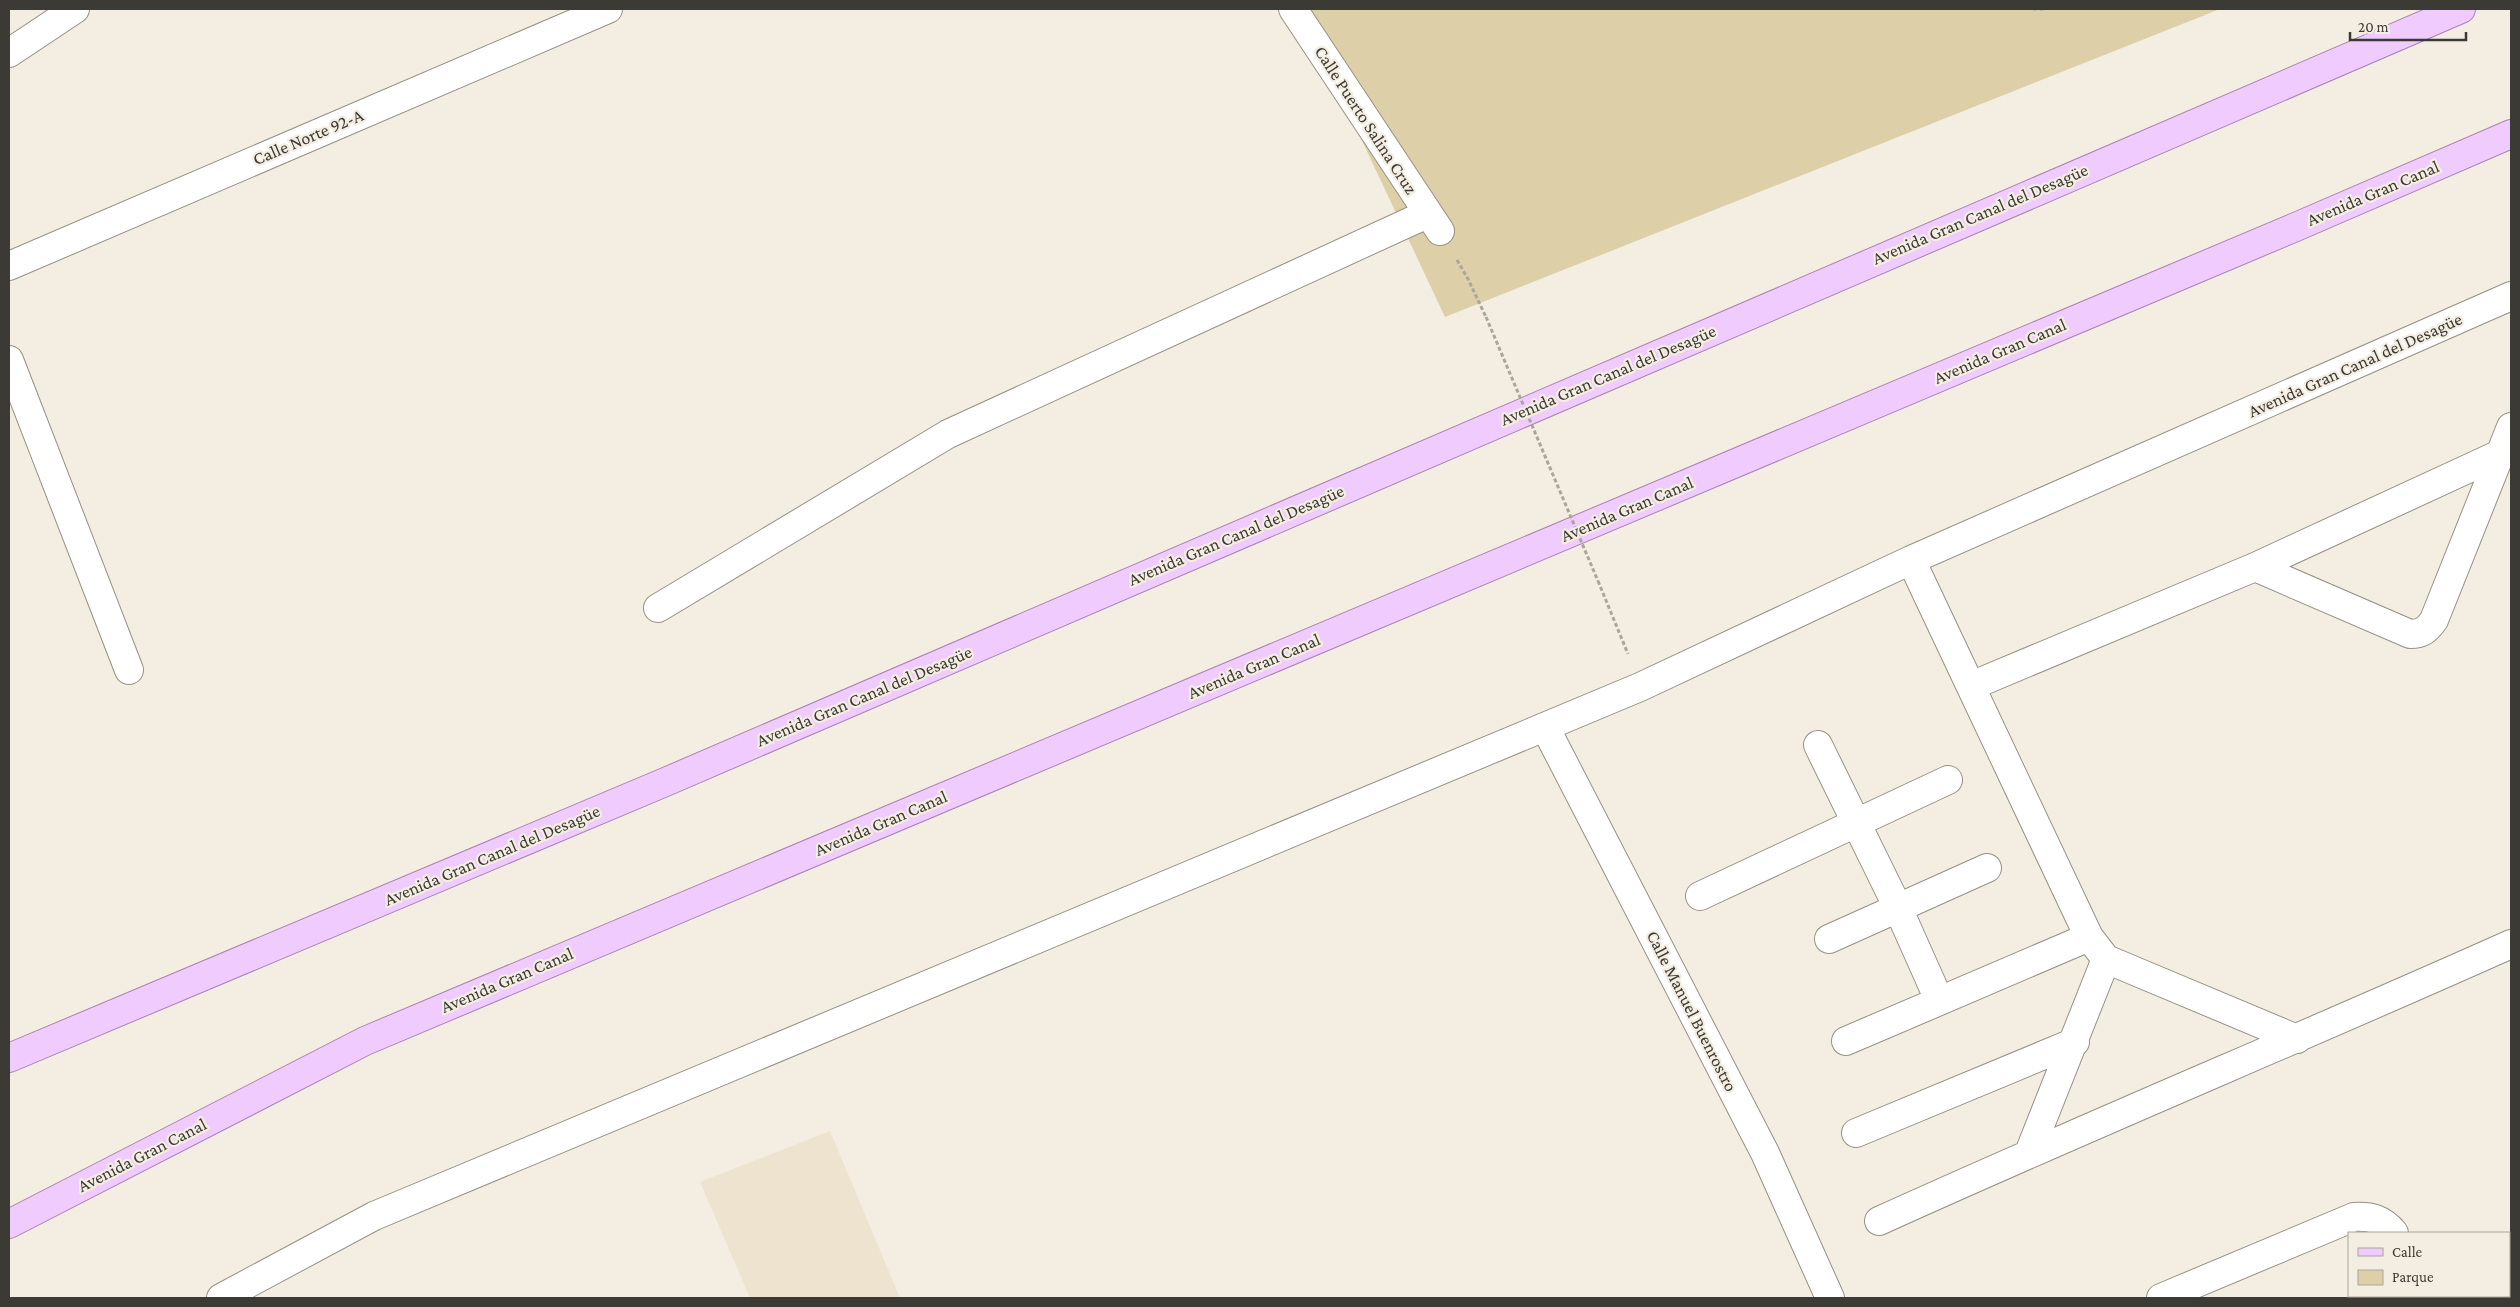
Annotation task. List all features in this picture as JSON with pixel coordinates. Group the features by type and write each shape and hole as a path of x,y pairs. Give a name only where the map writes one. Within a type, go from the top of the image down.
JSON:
{"main road":[{"name":"Avenida Gran Canal del Desagüe","path":"9,1058 663,783 2461,9"},
{"name":"Avenida Gran Canal","path":"9,1224 365,1041 2298,226 2511,134"}],"street":[{"path":"9,53 75,9"},
{"name":"Calle Norte 92-A","path":"9,266 608,9"},
{"name":"Calle Puerto Salina Cruz","path":"658,608 948,434 1433,222 1293,9"},
{"name":"Avenida Gran Canal del Desagüe","path":"220,1298 374,1216 1640,687 1911,560 2511,296"},
{"path":"9,360 130,670"},
{"path":"2255,567 2410,634 2420,634 2434,620 2511,427"},
{"path":"1971,686 2255,567 2502,453"},
{"path":"1911,560 2089,937 2106,959 2297,1039"},
{"name":"Calle Manuel Buenrostro","path":"1545,727 1765,1153 1830,1298"},
{"path":"1818,745 1898,908 1939,1000"},
{"path":"1700,896 1948,780"},
{"path":"1829,939 1987,868"},
{"path":"1846,1041 2089,937"},
{"path":"1879,1222 2029,1153 2297,1039 2511,944"},
{"path":"2029,1153 2075,1042 2106,959"},
{"path":"1856,1134 2075,1042"},
{"path":"2161,1298 2354,1217 2367,1216 2386,1226"}],"path":[{"path":"2033,9 2044,9"},
{"path":"1468,279 1486,317 1623,641"}],"shaded area":[{"path":"830,1131 900,1298 750,1298 700,1182"}],"green space":[{"path":"1300,9 2220,9 1445,317"}]}
